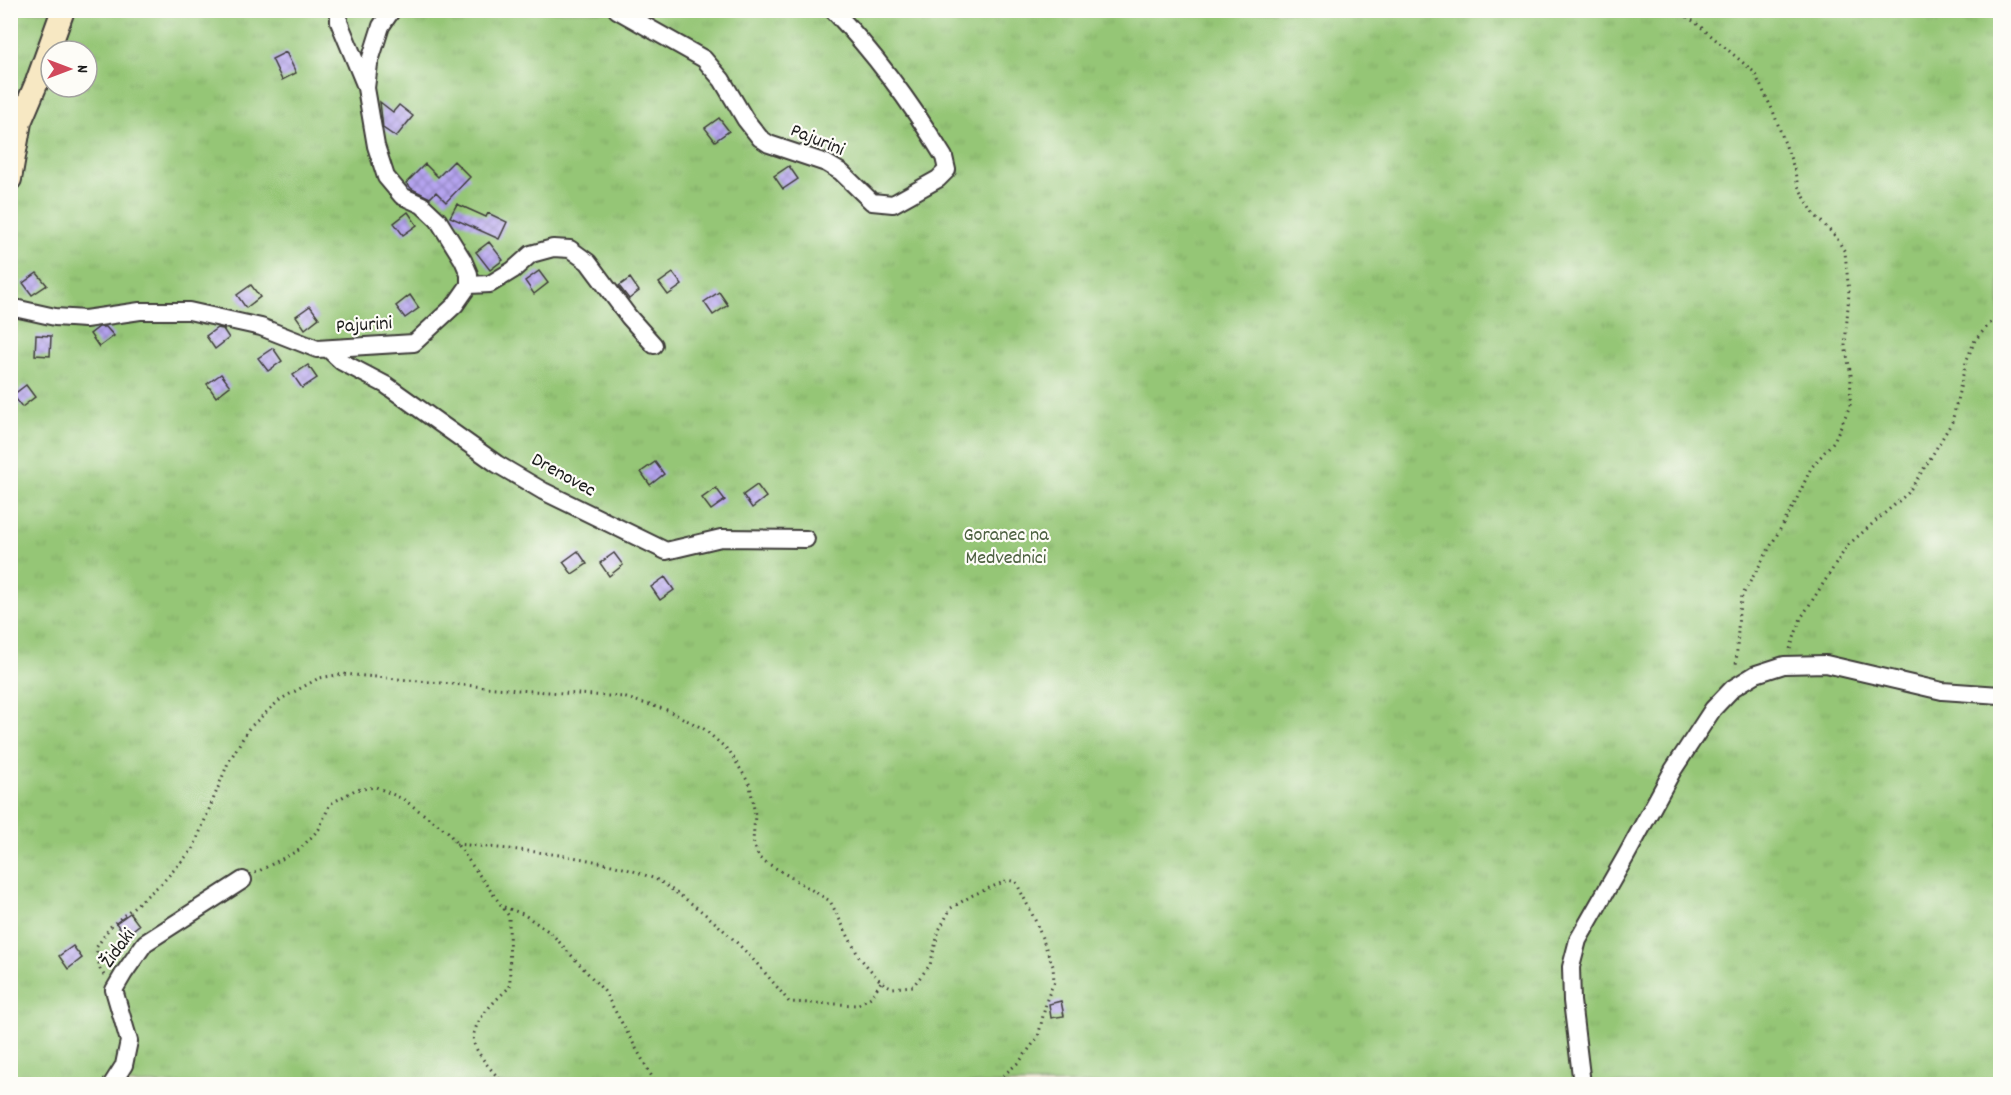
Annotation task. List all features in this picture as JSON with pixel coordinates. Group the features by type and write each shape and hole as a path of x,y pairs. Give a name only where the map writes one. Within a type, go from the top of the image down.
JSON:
{"main road":[{"path":"10,179 20,122 63,10"}],"street":[{"path":"339,10 339,22 366,88 376,146 386,177 402,196 422,205 438,220 463,260 469,274 469,285 490,284 513,270 531,254 553,248 570,249 588,262 629,317 654,345"},
{"path":"366,88 369,64 381,26 392,10"},
{"name":"Pajurini","path":"616,10 704,59 722,80 745,119 760,138 769,144 826,163 841,172 872,201 893,204 938,179 947,170 944,157 899,87 852,30 832,10"},
{"name":"Pajurini","path":"10,308 55,317 85,319 140,311 189,311 261,327 305,345 328,350 414,343 455,304 469,285"},
{"name":"Drenovec","path":"328,350 342,362 386,385 497,464 543,491 666,551 721,538 806,539"},
{"path":"1582,1084 1572,1001 1571,966 1578,940 1672,770 1713,709 1733,688 1756,674 1784,665 1826,664 1942,691 2001,694"},
{"name":"Židaki","path":"112,1084 124,1065 129,1041 114,990 124,973 146,943 243,880"}],"path":[{"path":"1677,10 1754,72 1773,111 1794,168 1798,186 1814,214 1836,237 1845,252 1849,292 1845,346 1851,375 1850,406 1834,441 1811,468 1794,505 1742,596 1738,611 1737,659 1733,688"},
{"path":"1784,665 1801,618 1848,545 1908,493 1930,459 1952,422 1966,362 1975,340 1995,318"},
{"path":"114,990 100,969 96,948 110,927 162,883 193,849 228,763 249,728 281,699 319,678 343,674 623,697 667,710 704,729 730,752 750,785 755,815 753,841 759,858 830,900 859,957 881,982 893,988 913,986 930,965 939,930 951,908 1008,880 1016,882 1035,920 1053,966 1054,982 1047,999 1038,1037 1020,1061 997,1081 960,1084"},
{"path":"243,880 299,850 320,829 330,804 355,790 376,787 403,799 448,832 509,916 510,987 491,1005 474,1031 474,1044 504,1084"},
{"path":"456,844 609,864 656,879 692,904 736,941 789,1002 857,1005 871,997 881,982"},
{"path":"502,906 523,915 551,933 604,991 656,1084"}],"green space":[{"name":"Goranec na Medvednici","path":"11,11 2000,11 2000,1084 11,1084"}],"building":[{"path":"286,52 296,73 282,80 272,59"},
{"path":"380,102 393,112 399,105 413,116 396,137 383,128"},
{"path":"719,118 729,131 715,141 705,128"},
{"path":"454,161 470,177 446,202 436,192 430,198 412,189 406,183 425,164 438,177"},
{"path":"789,166 798,179 783,189 774,176"},
{"path":"457,204 486,217 488,213 507,222 499,239 450,217"},
{"path":"408,212 417,225 403,235 394,223"},
{"path":"489,242 503,260 490,270 476,252"},
{"path":"539,271 548,283 534,294 525,281"},
{"path":"37,273 47,285 32,295 23,283"},
{"path":"673,273 682,285 668,295 659,283"},
{"path":"630,278 639,291 629,299 619,286"},
{"path":"251,285 260,297 246,308 237,295"},
{"path":"719,292 728,305 713,315 704,302"},
{"path":"410,295 419,308 405,318 396,306"},
{"path":"310,306 319,318 305,329 296,316"},
{"path":"99,327 106,327 114,336 99,347 90,334"},
{"path":"217,328 223,329 229,338 215,349 206,336"},
{"path":"36,335 51,336 50,356 35,355"},
{"path":"273,348 282,361 268,371 258,358"},
{"path":"308,365 317,378 302,388 293,375"},
{"path":"221,374 230,386 216,397 207,384"},
{"path":"26,385 35,397 22,407 13,395"},
{"path":"655,462 664,474 650,485 641,472"},
{"path":"757,485 766,497 752,508 743,495"},
{"path":"716,488 725,500 711,510 702,498"},
{"path":"578,551 587,564 572,574 563,562"},
{"path":"614,553 623,565 609,576 600,563"},
{"path":"665,577 674,590 660,600 651,587"},
{"path":"130,913 139,925 125,936 116,923"},
{"path":"73,946 82,958 68,969 59,956"},
{"path":"1061,1001 1064,1016 1051,1018 1049,1004"}]}
